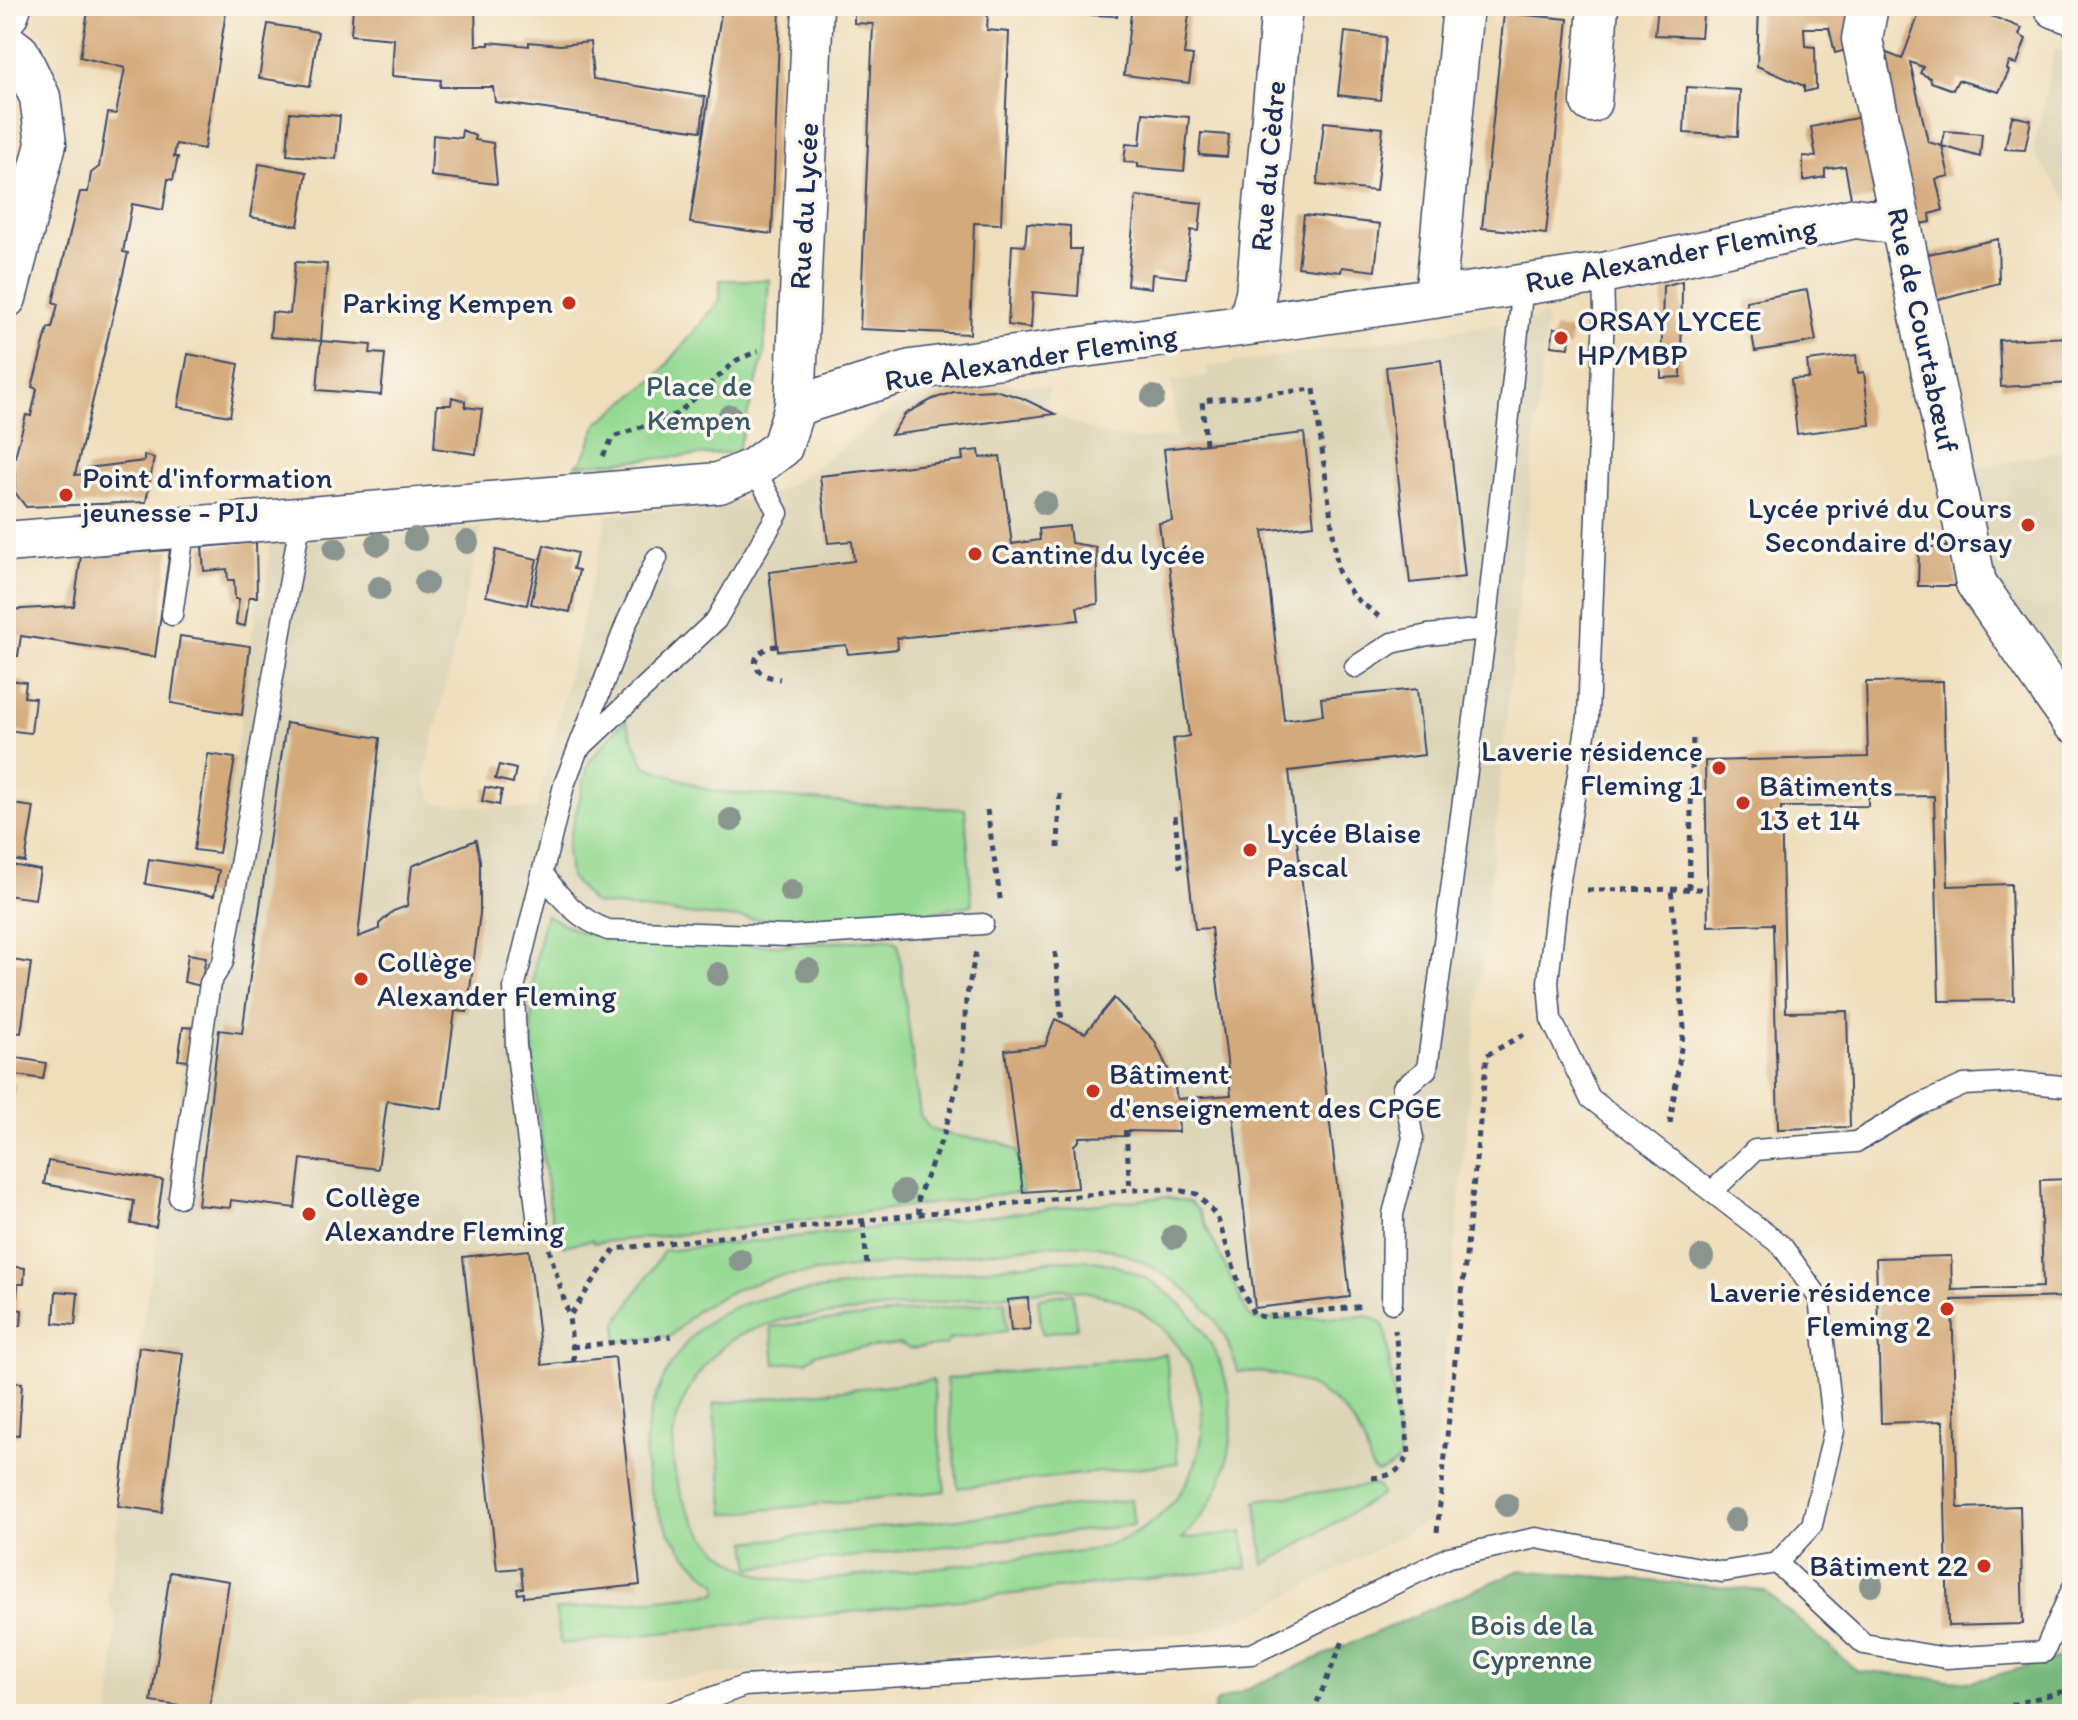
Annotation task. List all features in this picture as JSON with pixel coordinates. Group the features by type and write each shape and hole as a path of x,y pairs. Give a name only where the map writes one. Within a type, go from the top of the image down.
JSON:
{"main road":[{"path":"6,14 9,6"},
{"path":"2056,6 2072,12"}],"street":[{"name":"Rue du Lycée","path":"795,406 813,6"},
{"name":"Rue du Cèdre","path":"1248,325 1256,293 1282,6"},
{"path":"1435,298 1463,6"},
{"path":"1591,102 1598,6"},
{"name":"Rue de Courtabœuf","path":"1868,6 1862,39 1976,583 2072,722"},
{"path":"6,43 19,53 40,97 46,144 6,298"},
{"name":"Rue Alexander Fleming","path":"795,406 911,370 1603,273 1855,218 1900,224"},
{"path":"6,542 719,483 754,468 782,447 795,406"}],"lane":[{"path":"667,1714 744,1686 1252,1654 1449,1557 1536,1538 1722,1572 1777,1563 1812,1525 1834,1431 1819,1298 1782,1246 1590,1098 1551,1019 1548,982 1558,891 1588,717 1603,273"},
{"path":"1392,1303 1393,1214 1413,1138 1403,1088 1427,1069 1486,629 1523,285"},
{"path":"578,750 716,620 778,513 754,468"},
{"path":"179,1197 210,983 223,962 301,517"},
{"path":"172,615 185,526"},
{"path":"538,1224 516,1046 514,988 564,785 627,622 657,558"},
{"path":"1355,667 1392,643 1428,635 1486,629"},
{"path":"543,874 563,902 588,922 608,930 787,936 983,924"},
{"path":"1712,1192 1755,1150 1856,1142 1917,1106 1964,1085 2020,1082 2072,1087"},
{"path":"1777,1563 1864,1644 1946,1658 2044,1652 2072,1589"}],"path":[{"path":"602,493 603,455 613,437 677,414 737,360 769,346"},
{"path":"1206,444 1202,401 1314,389 1338,571 1353,596 1387,624 1392,643"},
{"path":"777,646 762,649 756,656 756,664 765,676 780,679"},
{"path":"1689,889 1693,733"},
{"path":"1058,848 1060,793"},
{"path":"987,810 1002,909"},
{"path":"1175,816 1180,868"},
{"path":"1665,1157 1684,1028 1671,889"},
{"path":"1558,891 1708,889"},
{"path":"919,1214 918,1197 944,1134 959,1079 966,1000 983,924"},
{"path":"1055,952 1062,1022"},
{"path":"1434,1565 1487,1055 1551,1019"},
{"path":"1126,1131 1130,1190"},
{"path":"569,1317 615,1249 1130,1190 1172,1189 1197,1194 1217,1216 1239,1283 1254,1315 1264,1317 1392,1303 1409,1454 1402,1468 1390,1476 1372,1478"},
{"path":"863,1222 867,1266"},
{"path":"538,1224 549,1248 569,1317 574,1361"},
{"path":"572,1347 671,1336"},
{"path":"1312,1714 1361,1600"},
{"path":"1976,1714 2072,1689"}],"shaded area":[{"path":"2055,49 2072,54 2072,206 2033,152"},
{"path":"1547,316 1429,1521 1264,1609 1202,1632 409,1702 407,1714 111,1714 116,1619 108,1600 139,1347 242,715 250,646 259,596 265,596 270,544 482,527 424,780 435,803 536,809 608,515 692,508 777,491 800,479 896,407 953,389 995,384 1050,387 1045,406 1093,431 1107,436 1137,439 1177,436 1172,381 1208,376 1207,367 1499,324 1504,335 1519,333 1528,319"},
{"name":"Lycée privé du Cours Secondaire d'Orsay","path":"2072,449 2072,691 1996,580 1971,469"}],"green space":[{"name":"Place de Kempen","path":"720,280 769,280 764,356 737,452 576,465 583,459 598,423 656,378 720,300"},
{"path":"625,719 645,766 711,791 883,806 965,809 972,905 905,916 788,920 710,916 593,903 570,877 567,849 589,762"},
{"path":"546,915 581,933 647,941 786,945 888,939 898,943 920,1115 930,1129 1000,1142 1017,1151 1023,1192 726,1230 593,1243 592,1240 563,1246 556,1240 548,1198 533,1048 532,994"},
{"path":"1164,1197 1190,1202 1199,1211 1248,1314 1254,1320 1369,1316 1382,1324 1387,1338 1400,1456 1394,1465 1377,1473 1371,1469 1355,1426 1324,1395 1284,1377 1238,1372 1225,1337 1215,1321 1187,1291 1132,1257 1095,1246 1057,1244 774,1277 734,1290 697,1310 671,1336 617,1342 617,1322 664,1251"},
{"path":"1057,1260 1094,1261 1131,1271 1163,1290 1190,1315 1211,1345 1225,1379 1231,1416 1229,1453 1210,1504 1182,1539 1243,1532 1247,1568 561,1644 555,1610 717,1593 717,1584 675,1540 661,1516 651,1490 646,1464 646,1436 652,1407 664,1378 689,1339 725,1311 777,1295","holes":["1060,1289 1118,1301 1161,1327 1189,1364 1202,1407 1199,1452 1180,1493 1144,1528 1091,1550 807,1582 765,1576 738,1564 720,1551 691,1515 675,1471 675,1426 688,1392 701,1371 717,1352 739,1336 782,1320"]},
{"path":"1072,1293 1077,1328 1042,1334 1038,1298"},
{"path":"1005,1301 1007,1331 950,1339 946,1345 910,1349 900,1344 817,1353 807,1361 775,1364 771,1327"},
{"path":"1166,1354 1178,1463 958,1488 946,1379"},
{"path":"933,1380 945,1491 725,1514 713,1404"},
{"path":"1373,1485 1379,1488 1381,1495 1264,1565 1256,1500"},
{"path":"1131,1500 1134,1525 751,1568 747,1542"},
{"name":"Bois de la Cyprenne","path":"1520,1570 1765,1591 1857,1671 1971,1682 2072,1652 2072,1714 1213,1714 1216,1702"}],"building":[{"path":"89,6 227,6 204,149 176,144 174,157 178,157 173,180 168,179 163,210 132,204 123,252 128,253 75,475 86,474 87,468 144,461 144,455 154,458 146,502 26,507 14,491 16,475 11,472 26,415 31,416 37,389 32,387 58,304 53,302 80,192 88,192 91,173 99,167 108,113 116,114 125,68 80,57"},
{"path":"353,6 475,6 476,45 489,45 489,42 529,46 529,42 560,45 590,42 593,79 705,97 701,131 495,102 493,87 440,87 441,80 392,76 394,39 351,35"},
{"path":"586,6 653,6 653,8 587,18"},
{"path":"722,6 780,6 772,234 690,223"},
{"path":"854,6 1190,6 1184,55 1193,56 1189,83 1124,75 1131,13 1117,12 1117,16 988,11 987,30 1009,32 1001,224 974,223 970,334 860,329 873,24 854,23"},
{"path":"1658,6 1704,6 1701,37 1655,35"},
{"path":"1759,6 1851,6 1854,48 1835,53 1829,28 1804,28 1805,46 1815,47 1816,89 1804,92 1804,86 1757,66"},
{"path":"1922,6 1966,6 2022,28 2019,35 2026,39 2017,64 2009,62 2009,71 1999,92 1958,80 1953,90 1931,82 1930,78 1920,73 1923,67 1910,62 1928,142 1942,146 1949,176 1936,179 1943,210 1930,214 1931,222 1915,225 1874,48 1902,59"},
{"path":"1504,13 1568,19 1546,234 1482,228"},
{"path":"268,24 318,32 310,86 259,78"},
{"path":"1345,32 1386,37 1380,100 1338,95"},
{"path":"1686,87 1740,90 1738,136 1684,133"},
{"path":"290,112 340,116 336,159 287,155"},
{"path":"1143,113 1189,117 1184,171 1138,167 1138,163 1124,162 1126,144 1140,145"},
{"path":"1866,116 1885,196 1852,203 1845,166 1825,169 1825,177 1803,181 1803,156 1816,157 1811,127"},
{"path":"2012,116 2031,120 2025,150 2005,149"},
{"path":"1324,122 1383,128 1376,191 1317,185"},
{"path":"462,130 475,136 475,140 493,143 497,184 431,176 433,135 461,138"},
{"path":"1945,131 1982,134 1980,157 1942,146"},
{"path":"1201,133 1229,135 1227,157 1199,155"},
{"path":"259,164 307,172 298,226 250,217"},
{"path":"1136,196 1202,203 1199,231 1191,230 1186,278 1152,274 1151,288 1127,285"},
{"path":"1304,215 1380,224 1375,271 1342,267 1341,272 1298,267"},
{"path":"1027,223 1070,226 1070,249 1081,249 1078,296 1033,292 1031,328 1008,325 1012,245 1025,246"},
{"path":"1998,239 1999,283 1928,302 1924,255"},
{"path":"295,262 327,264 321,341 270,337 272,312 290,314"},
{"path":"1682,281 1681,377 1661,378 1663,286"},
{"path":"1807,290 1816,341 1755,351 1746,301"},
{"name":"ORSAY LYCEE HP/MBP","path":"1554,328 1571,330 1569,348 1551,346"},
{"path":"2072,337 2072,383 2001,387 1999,340"},
{"path":"321,341 371,345 370,353 385,354 381,395 317,390"},
{"path":"188,354 239,364 230,416 178,407"},
{"path":"1856,355 1858,373 1864,372 1870,425 1797,434 1791,379 1809,378 1807,361"},
{"path":"1441,360 1465,577 1410,583 1386,367"},
{"path":"995,390 1022,398 1055,414 891,435 905,414 933,399 954,392"},
{"path":"452,397 465,401 465,407 482,409 476,454 434,448 437,405 451,405"},
{"name":"Lycée Blaise Pascal","path":"1304,433 1314,525 1263,531 1284,720 1323,715 1321,698 1417,689 1424,755 1289,771 1350,1297 1255,1308 1233,1113 1178,1117 1179,1132 1124,1131 1124,1136 1079,1137 1074,1145 1078,1188 1023,1192 1005,1050 1045,1046 1055,1019 1085,1033 1114,998 1154,1040 1174,1082 1177,1099 1231,1095 1211,928 1195,929 1173,739 1189,736 1167,547 1162,547 1159,523 1172,521 1164,449"},
{"name":"Cantine du lycée","path":"979,450 980,458 1000,456 1012,544 1040,540 1039,529 1069,526 1071,543 1096,547 1098,604 1077,607 1079,620 897,638 898,649 848,654 846,645 778,651 769,572 854,561 852,541 828,543 820,476 963,460 962,452"},
{"path":"256,542 257,597 249,597 245,626 236,624 239,599 235,599 234,580 228,580 227,569 204,571 202,547"},
{"path":"544,545 577,553 573,569 579,570 570,612 531,604"},
{"path":"1919,547 1951,547 1958,586 1918,586"},
{"path":"170,550 155,657 21,636 18,656 12,656 9,680 26,682 24,697 35,698 31,733 6,730 6,610 74,606 81,556"},
{"path":"496,550 537,559 527,605 486,596"},
{"path":"180,636 250,646 242,715 171,703"},
{"path":"1943,681 1948,886 2011,884 2014,1000 1939,1001 1934,796 1868,797 1868,806 1781,807 1786,1012 1847,1011 1850,1127 1778,1129 1773,924 1708,926 1705,761 1868,757 1866,682"},
{"name":"Collège Alexander Fleming","path":"286,723 380,738 358,937 379,929 379,924 393,911 407,906 412,866 476,840 480,861 480,913 467,1012 455,1011 442,1109 387,1101 378,1169 301,1159 295,1208 231,1200 230,1208 198,1205 219,1030 242,1033"},
{"path":"208,754 235,758 219,853 194,850"},
{"path":"499,765 516,769 513,783 495,779"},
{"path":"485,787 502,790 499,805 482,801"},
{"path":"6,803 34,807 25,862 6,859"},
{"path":"149,859 219,870 214,896 145,884"},
{"path":"6,864 40,870 35,899 6,895"},
{"path":"188,954 206,957 201,986 184,982"},
{"path":"6,959 31,963 21,1033 6,1031"},
{"path":"183,1027 196,1028 191,1061 178,1060"},
{"path":"13,1057 46,1063 43,1079 10,1074"},
{"path":"6,1083 15,1084 8,1128 6,1128"},
{"path":"48,1161 163,1180 156,1227 131,1224 134,1201 44,1184"},
{"path":"2072,1179 2072,1297 1952,1300 1958,1508 2020,1506 2023,1624 1948,1626 1943,1421 1881,1423 1876,1258 1951,1256 1952,1290 2043,1287 2040,1180"},
{"path":"529,1250 542,1365 615,1357 640,1585 524,1597 524,1593 518,1594 517,1589 523,1588 521,1568 497,1570 463,1257"},
{"path":"6,1266 25,1268 24,1284 18,1284 16,1309 22,1310 21,1326 6,1325"},
{"path":"56,1291 78,1293 75,1325 54,1323"},
{"path":"1028,1298 1030,1329 1011,1331 1008,1300"},
{"path":"139,1347 183,1353 162,1512 118,1506"},
{"path":"6,1382 22,1383 19,1435 6,1434"},
{"path":"170,1572 229,1581 209,1710 151,1702"}],"place":[{"name":"Parking Kempen","path":"569,303"},
{"name":"ORSAY LYCEE HP/MBP","path":"1561,338"},
{"name":"Point d'information jeunesse - PIJ","path":"66,495"},
{"name":"Lycée privé du Cours Secondaire d'Orsay","path":"2028,525"},
{"name":"Cantine du lycée","path":"975,554"},
{"name":"Laverie résidence Fleming 1","path":"1719,768"},
{"name":"Bâtiments 13 et 14","path":"1743,803"},
{"name":"Lycée Blaise Pascal","path":"1250,850"},
{"name":"Collège Alexander Fleming","path":"361,979"},
{"name":"Bâtiment d'enseignement des CPGE","path":"1093,1091"},
{"name":"Collège Alexandre Fleming","path":"309,1214"},
{"name":"Laverie résidence Fleming 2","path":"1947,1309"},
{"name":"Bâtiment 22","path":"1984,1566"}]}
